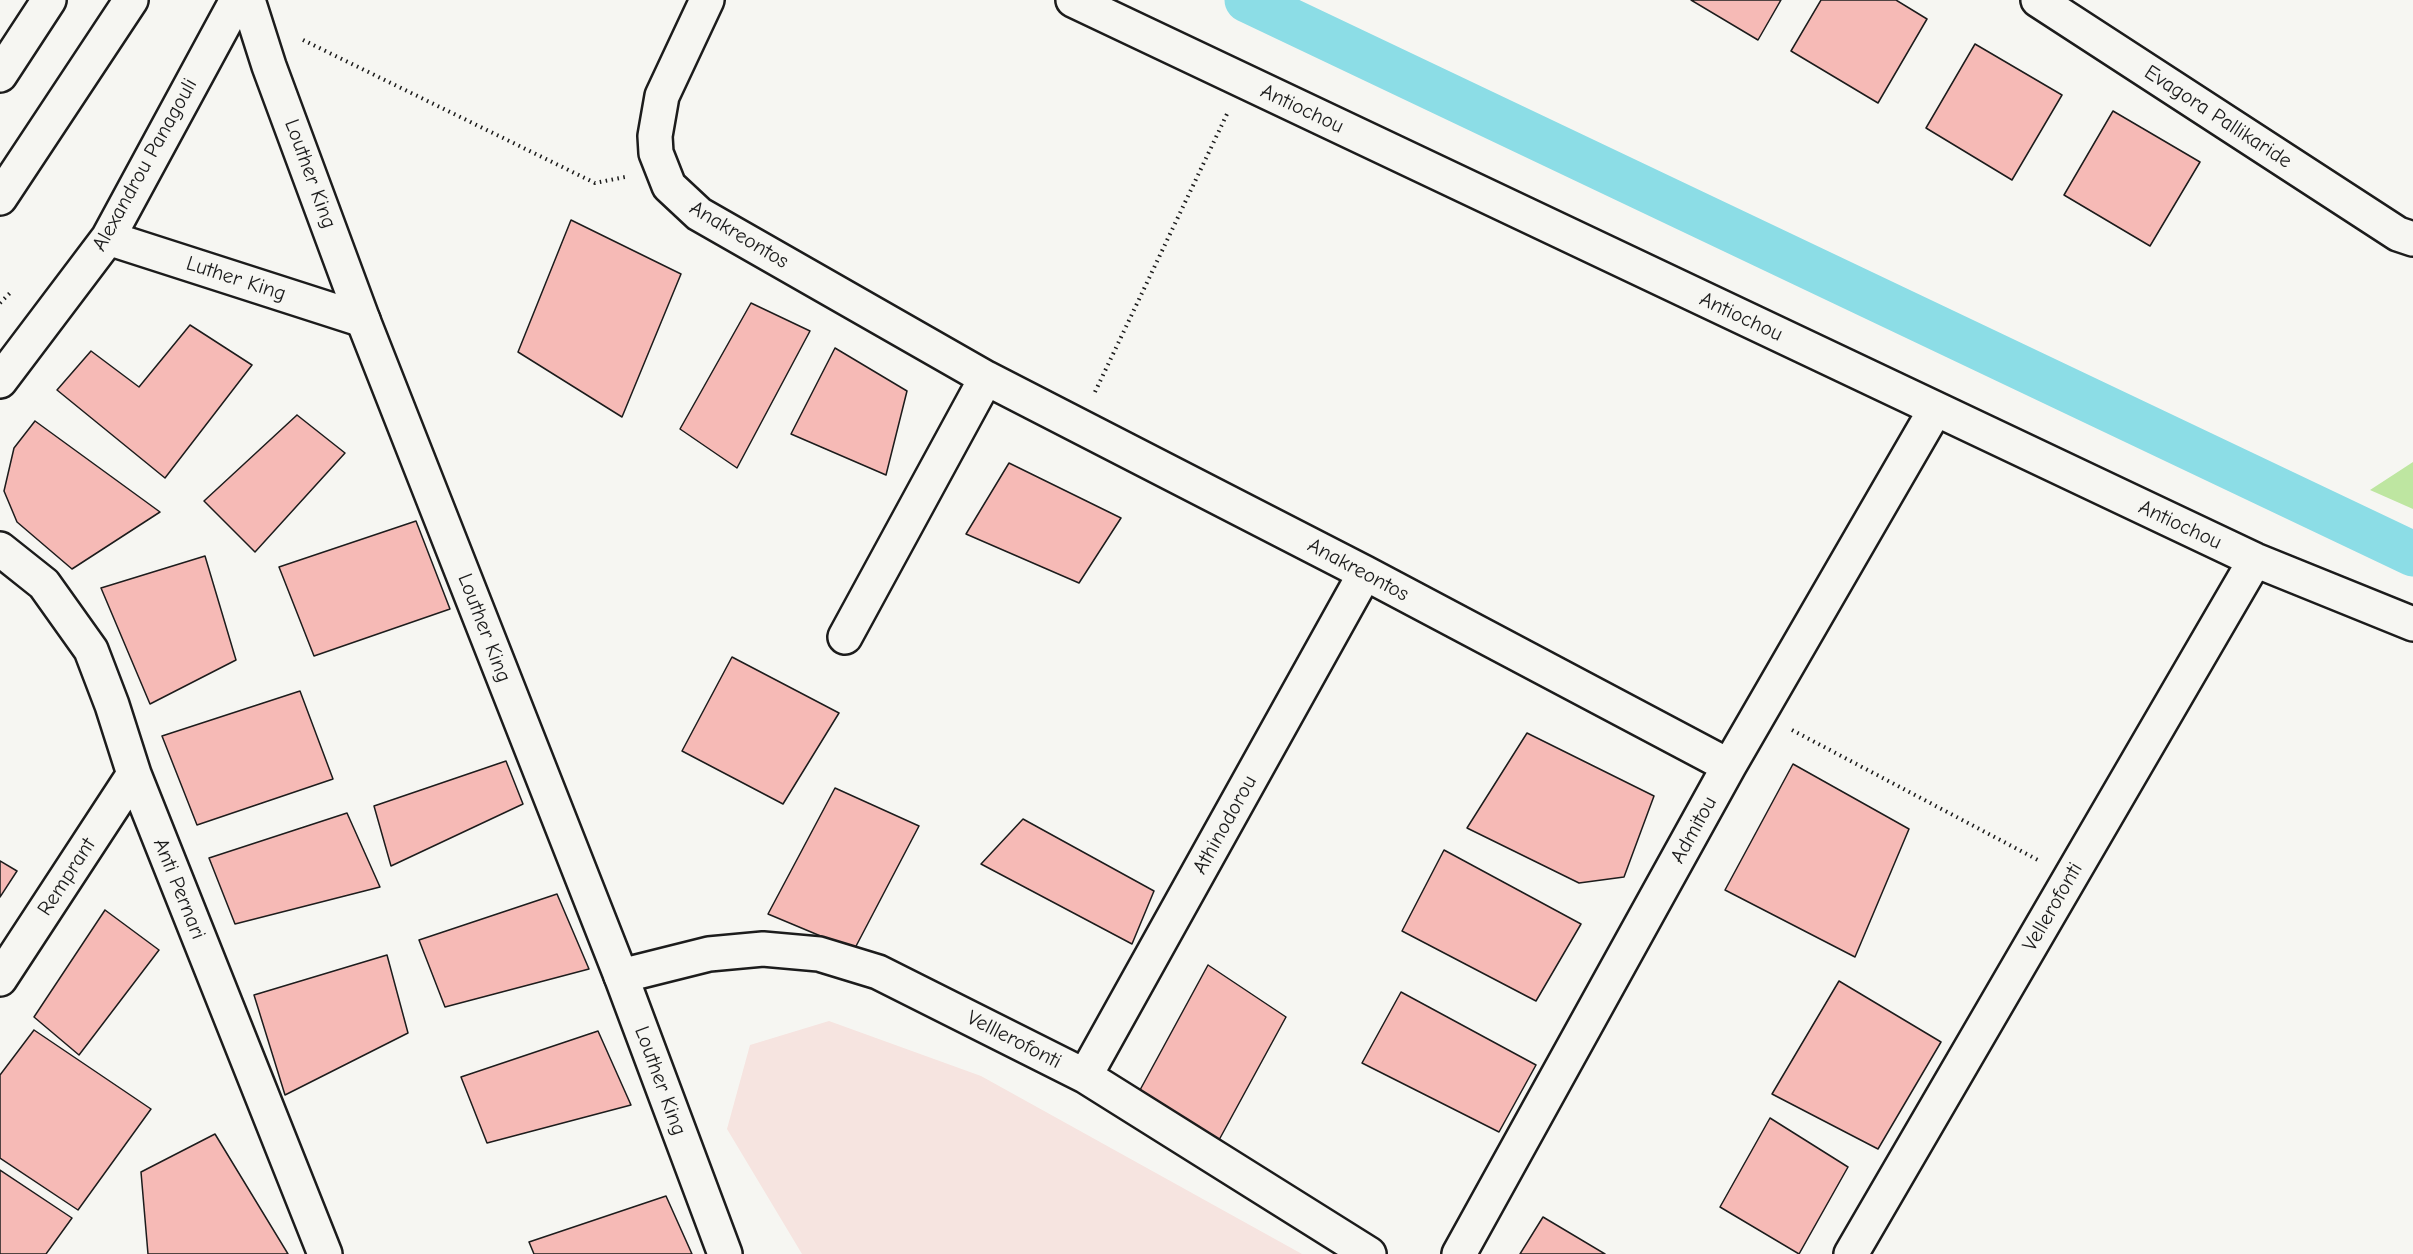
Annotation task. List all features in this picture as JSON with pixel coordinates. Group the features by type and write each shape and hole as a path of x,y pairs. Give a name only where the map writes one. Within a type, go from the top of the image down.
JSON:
{"street":[{"path":"0,75 49,0"},
{"path":"0,198 131,0"},
{"name":"Anakreontos","path":"707,0 662,96 656,118 656,153 661,170 669,186 699,214 986,378 1365,573 1729,766"},
{"name":"Antiochou","path":"1074,0 2255,560 2413,624"},
{"name":"Evagora Pallikaride","path":"2038,0 2405,237"},
{"name":"Alexandrou Panagouli","path":"0,381 108,238 246,5"},
{"name":"Louther King","path":"246,5 363,320 621,976 725,1254"},
{"name":"Luther King","path":"108,238 363,320"},
{"path":"845,637 986,378"},
{"name":"Admitou","path":"1459,1254 1729,766 1935,410"},
{"name":"Anti Pernari","path":"0,549 44,584 91,650 112,705 134,774 324,1254"},
{"name":"Vellerofonti","path":"1851,1254 2255,560"},
{"name":"Athinodorou","path":"1085,1076 1365,573"},
{"name":"Remprant","path":"0,980 134,774"},
{"name":"Velllerofonti","path":"621,976 709,954 763,949 819,954 899,980 1085,1076 1369,1254"}],"path":[{"path":"246,5 595,183 661,170"},
{"path":"1079,426 1242,80"},
{"path":"0,303 10,293"},
{"path":"1760,713 2070,877"}],"shaded area":[{"path":"829,1021 981,1076 1302,1254 802,1254 727,1129 750,1045"}],"green space":[{"path":"2413,462 2413,509 2370,490"}],"building":[{"path":"1691,0 1781,0 1758,40"},
{"path":"1821,0 1896,0 1927,19 1878,103 1791,51"},
{"path":"1975,44 2062,95 2012,180 1926,128"},
{"path":"2113,111 2200,162 2150,246 2064,195"},
{"path":"571,220 681,274 622,417 518,352"},
{"path":"751,303 810,331 737,468 680,429"},
{"path":"190,325 252,365 165,478 57,390 91,351 139,387"},
{"path":"835,348 907,391 886,475 791,434"},
{"path":"297,415 345,453 255,552 204,501"},
{"path":"35,421 160,512 72,569 17,522 4,491 14,448"},
{"path":"1009,463 1121,518 1079,583 966,534"},
{"path":"416,521 450,609 314,656 279,567"},
{"path":"205,556 236,660 150,704 101,588"},
{"path":"732,657 839,713 783,804 682,751"},
{"path":"300,691 333,779 197,825 162,736"},
{"path":"1527,733 1654,796 1624,877 1579,883 1467,828"},
{"path":"506,761 523,804 391,866 374,806"},
{"path":"1793,764 1909,829 1855,957 1725,890"},
{"path":"835,788 919,826 854,950 768,914"},
{"path":"347,813 380,887 235,924 209,858"},
{"path":"1023,819 1154,891 1132,944 981,864"},
{"path":"1444,850 1581,924 1536,1001 1402,931"},
{"path":"0,861 17,871 0,897"},
{"path":"557,894 589,969 445,1007 419,940"},
{"path":"105,910 159,950 79,1055 34,1017"},
{"path":"387,955 408,1033 285,1095 254,995"},
{"path":"1208,965 1286,1017 1219,1140 1140,1090"},
{"path":"1839,981 1941,1042 1878,1149 1772,1094"},
{"path":"1401,992 1536,1065 1499,1132 1362,1063"},
{"path":"34,1030 151,1109 78,1210 0,1158 0,1075"},
{"path":"598,1031 631,1105 487,1143 461,1077"},
{"path":"1770,1118 1848,1167 1799,1254 1720,1207"},
{"path":"215,1134 288,1254 148,1254 141,1172"},
{"path":"0,1170 72,1218 46,1254 0,1254"},
{"path":"666,1196 692,1254 534,1254 529,1242"},
{"path":"1543,1217 1605,1254 1520,1254"}],"waterway":[{"path":"1247,0 2413,554"}]}
